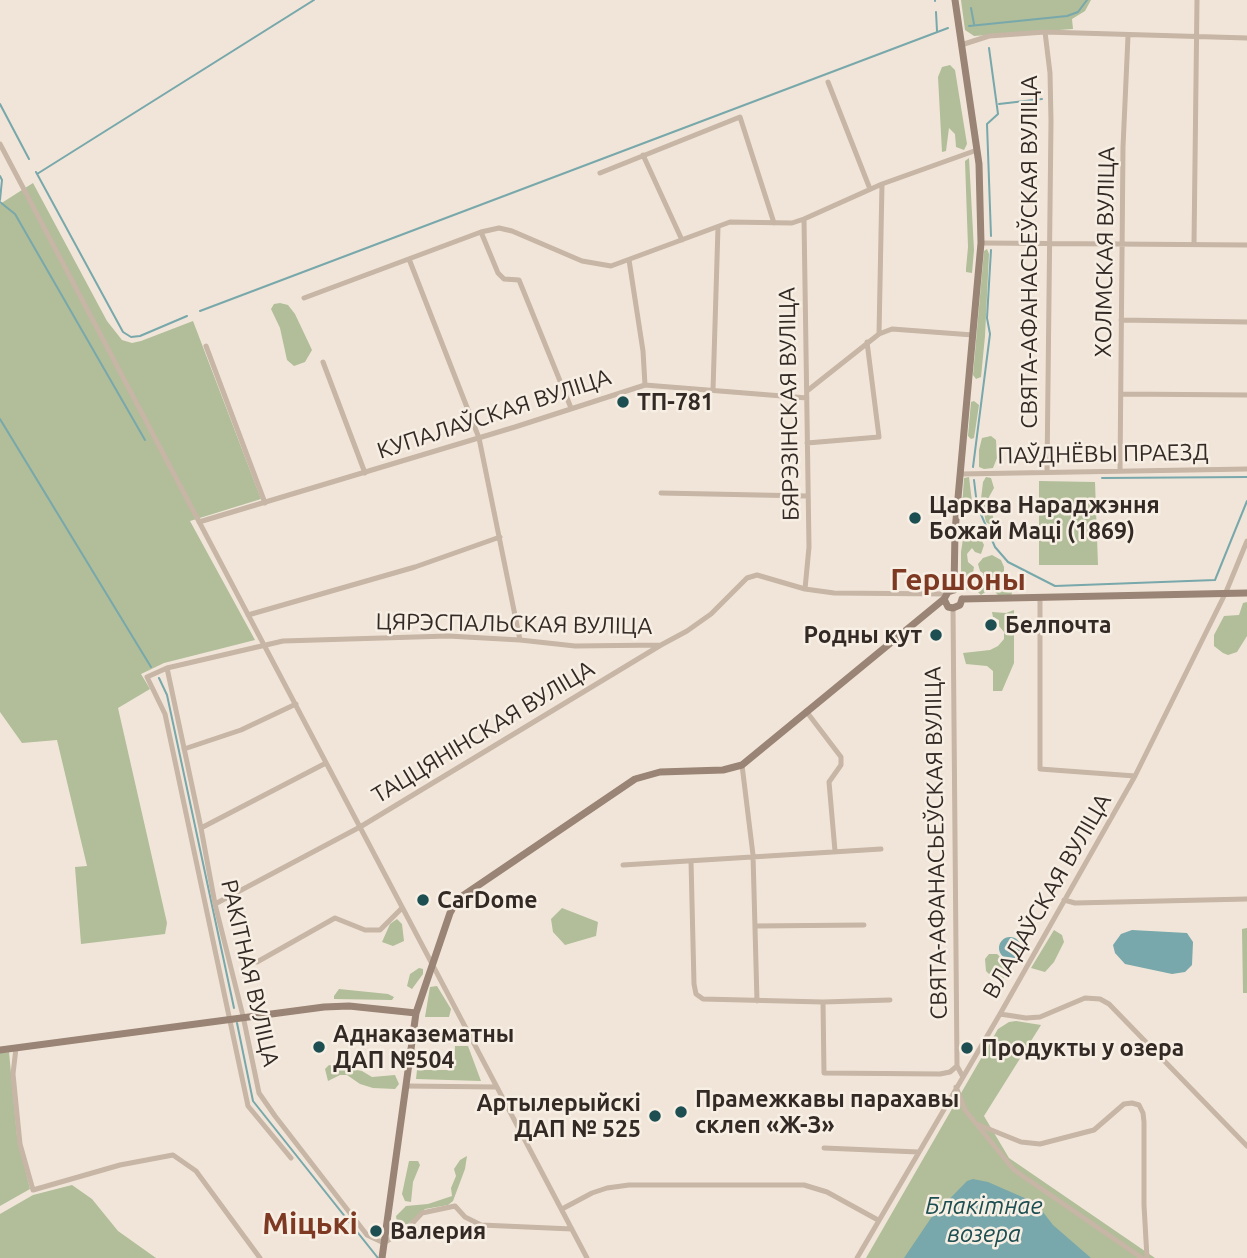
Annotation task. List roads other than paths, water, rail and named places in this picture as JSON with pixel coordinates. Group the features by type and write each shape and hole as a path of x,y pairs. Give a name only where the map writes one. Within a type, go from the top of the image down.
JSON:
{"street":[{"path":"954,590 955,531 981,243 977,150 955,0"},
{"path":"1194,244 1197,0"},
{"path":"961,45 989,36 1045,32 1247,38"},
{"name":"СВЯТА-АФАНАСЬЕЎСКАЯ ВУЛІЦА","path":"1045,32 1050,73 1047,472"},
{"name":"ХОЛМСКАЯ ВУЛІЦА","path":"1120,470 1123,147 1128,36"},
{"path":"828,82 870,189"},
{"path":"600,173 740,117 774,223"},
{"path":"0,144 587,1258"},
{"path":"304,298 481,232 499,228 582,261 611,267 730,222 774,223 804,219 882,184 977,150"},
{"path":"643,155 682,240"},
{"path":"880,334 882,184"},
{"name":"БЯРЭЗІНСКАЯ ВУЛІЦА","path":"804,219 809,547 804,589"},
{"path":"713,390 718,227"},
{"path":"481,232 498,273 504,279 519,280 571,408"},
{"path":"981,243 1247,245"},
{"path":"409,259 479,438 520,640"},
{"path":"629,260 643,351 645,385"},
{"path":"1121,320 1247,322"},
{"path":"807,394 867,342 892,329 973,335"},
{"path":"807,443 879,437 867,342"},
{"path":"205,346 265,502"},
{"path":"323,362 365,473"},
{"name":"КУПАЛАЎСКАЯ ВУЛІЦА","path":"198,522 645,385 807,394"},
{"path":"1121,394 1247,395"},
{"name":"ПАЎДНЁВЫ ПРАЕЗД","path":"960,474 1247,469"},
{"path":"661,493 807,496"},
{"path":"248,615 415,567 500,537"},
{"name":"ВЛАДАЎСКАЯ ВУЛІЦА","path":"857,1258 1135,776 1226,592 1247,541"},
{"name":"ЦЯРЭСПАЛЬСКАЯ ВУЛІЦА","path":"146,677 167,668 264,644 448,636 575,646 661,645 711,614 747,578 757,575 804,589"},
{"path":"804,589 834,593 945,597"},
{"path":"382,1258 416,1013 450,913 462,895 635,779 660,772 723,770 742,765 954,590"},
{"path":"954,590 962,599"},
{"path":"962,599 1247,593"},
{"path":"945,597 948,607 953,608 958,607 962,599"},
{"path":"1040,598 1040,769 1135,776"},
{"name":"СВЯТА-АФАНАСЬЕЎСКАЯ ВУЛІЦА","path":"953,608 957,1066 963,1077"},
{"name":"ТАЦЦЯНІНСКАЯ ВУЛІЦА","path":"215,904 360,827 661,645"},
{"name":"РАКІТНАЯ ВУЛІЦА","path":"167,668 215,904 259,1093 367,1235 384,1245"},
{"name":"РАКІТНАЯ ВУЛІЦА","path":"146,677 165,714 248,1106 291,1158"},
{"path":"184,749 241,730 296,704"},
{"path":"806,710 841,757 841,765 830,782 835,850"},
{"path":"201,828 326,763"},
{"path":"742,765 753,855 757,1001"},
{"path":"623,865 881,849"},
{"path":"691,861 694,984 696,994 703,999 822,1002 890,1000"},
{"path":"1064,900 1247,899"},
{"path":"257,962 335,918 365,930 380,930 402,908"},
{"path":"755,926 864,925"},
{"path":"1000,1014 1040,1017 1085,998 1100,999 1109,1004 1247,1146"},
{"path":"822,1002 824,1073 940,1074 950,1072 957,1066"},
{"path":"0,1050 324,1007 349,1006 416,1013"},
{"path":"16,1048 13,1074 20,1144 33,1190 120,1165 173,1155 196,1171 260,1258"},
{"path":"407,1086 496,1087"},
{"path":"956,1087 965,1110 1014,1170 1144,1258"},
{"path":"979,1125 1021,1142 1040,1144 1094,1130 1124,1104 1139,1105 1144,1122 1144,1258"},
{"path":"824,1148 918,1152"},
{"path":"562,1209 592,1193 629,1185 804,1185 827,1192 878,1220"},
{"path":"384,1245 408,1228 422,1213 455,1206 464,1217 481,1225 572,1229"}],"water":[{"path":"1132,930 1187,933 1193,942 1192,965 1185,972 1172,974 1125,964 1115,953 1113,945 1121,934"},
{"path":"1010,937 1018,940 1021,948 1018,956 1010,959 1002,956 999,948 1002,940"},
{"name":"Блакітнае возера","path":"973,1179 988,1182 1036,1203 1053,1225 1091,1258 904,1258 931,1218 967,1181"}],"waterway":[{"path":"37,174 314,0"},
{"path":"969,26 1067,16 1078,12 1087,0"},
{"path":"971,8 974,24"},
{"path":"936,12 937,31"},
{"path":"200,311 948,28"},
{"path":"989,48 998,114 987,124 991,236"},
{"path":"999,104 1042,99"},
{"path":"0,104 29,159"},
{"path":"36,172 123,332 131,337 140,336 187,316"},
{"path":"0,176 0,200"},
{"path":"0,202 15,214 145,440"},
{"path":"973,467 990,334 987,318 991,250"},
{"path":"0,419 151,667"},
{"path":"1102,478 1247,477"},
{"path":"974,480 977,505 995,547 1008,562 1055,586 1215,580 1247,501"},
{"path":"159,678 167,695 234,1008"},
{"path":"237,1023 253,1101 378,1258"}],"place":[{"name":"ТП-781","path":"623,402"},
{"name":"Царква Нараджэння Божай Маці (1869)","path":"915,518"},
{"name":"Белпочта","path":"991,625"},
{"name":"Родны кут","path":"936,635"},
{"name":"CarDome","path":"423,900"},
{"name":"Аднаказематны ДАП №504","path":"319,1047"},
{"name":"Продукты у озера","path":"967,1048"},
{"name":"Прамежкавы парахавы склеп «Ж-З»","path":"681,1112"},
{"name":"Артылерыйскі ДАП № 525","path":"655,1116"},
{"name":"Валерия","path":"376,1231"}],"district":[{"name":"Гершоны","path":"958,580"},
{"name":"Міцькі","path":"310,1224"}]}
